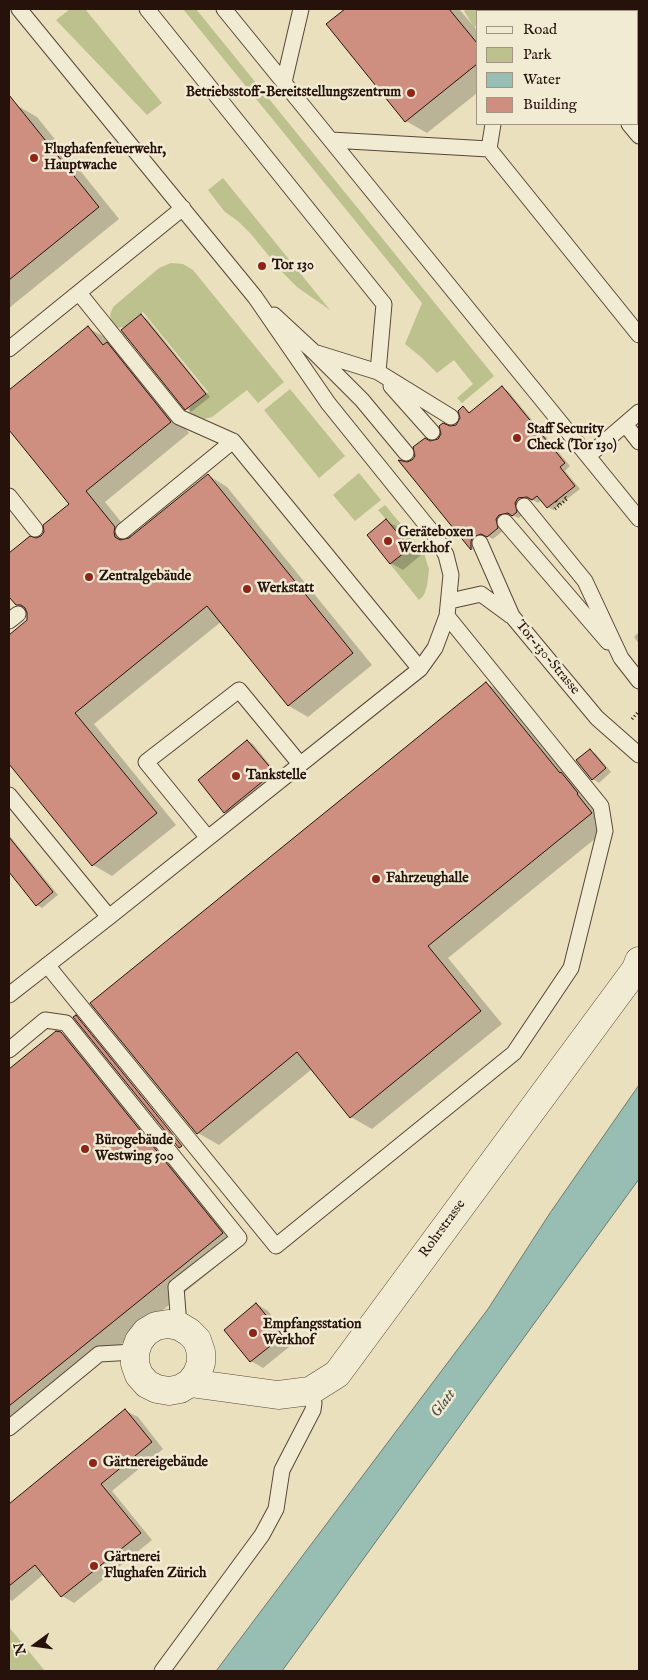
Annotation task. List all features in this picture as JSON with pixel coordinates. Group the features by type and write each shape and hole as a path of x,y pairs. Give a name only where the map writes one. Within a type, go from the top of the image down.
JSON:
{"street":[{"name":"Rohrstrasse","path":"135,1352 135,1364 139,1375 147,1384 157,1389 169,1391 180,1389 190,1383 278,1395 310,1391 337,1374 636,970 639,961"},
{"path":"135,1352 139,1341 146,1332 156,1326 168,1324 179,1326 197,1340 201,1352 201,1363 197,1374 190,1383"}],"lane":[{"path":"9,994 109,917 420,669 435,648 448,608 451,575 446,555 436,537 328,402 255,297 19,9"},
{"path":"147,9 384,304 378,372 432,432"},
{"path":"224,9 639,519"},
{"path":"284,82 302,9"},
{"path":"489,149 494,125"},
{"path":"630,125 639,136"},
{"path":"331,140 489,149 639,335"},
{"path":"9,349 183,208"},
{"path":"78,293 179,417 233,441 420,669"},
{"path":"255,297 362,400 406,453"},
{"path":"315,353 378,372 451,417"},
{"path":"588,456 639,412"},
{"path":"625,424 639,442"},
{"path":"123,531 233,441"},
{"path":"9,496 35,529"},
{"path":"524,506 585,581 622,658"},
{"path":"505,522 639,680"},
{"name":"Tor-130-Strasse","path":"480,543 512,616 597,718 639,755"},
{"path":"448,608 481,594 512,616"},
{"path":"47,965 276,1246 514,1053 571,968 605,831 604,822 601,806 448,608"},
{"path":"208,838 146,762 239,690 300,764"},
{"path":"9,794 109,917"},
{"path":"9,1050 45,1020 66,1024 239,1238 176,1287 179,1326"},
{"path":"9,1428 99,1354 135,1352"},
{"path":"162,1671 262,1535 276,1509 282,1470 313,1410 314,1403 310,1391"}],"path":[{"path":"549,514 567,500 563,495"},
{"path":"556,501 560,505"}],"green space":[{"path":"70,9 85,9 162,103 147,115 56,20"},
{"path":"183,9 196,9 494,376 462,403 457,398 473,384 454,360 437,373 405,344 422,303"},
{"path":"467,9 498,9 476,10 476,26 474,27 464,11"},
{"path":"223,178 330,310 297,287 251,234 224,211 208,190"},
{"path":"171,263 183,264 193,270 284,382 258,403 247,390 212,417 200,420 189,416 190,407 208,392 143,312 125,327 116,328 112,323 110,315 113,307 159,268"},
{"path":"290,389 345,456 319,478 264,410"},
{"path":"359,473 381,500 355,521 333,495"},
{"path":"385,505 424,552 429,569 427,586 424,595 419,600 390,564 410,548 378,510"},
{"path":"9,1627 45,1671 9,1671"}],"water":[{"name":"Glatt","path":"639,1085 639,1179 282,1671 216,1671 488,1309 550,1213"}],"building":[{"name":"Betriebsstoff-Bereitstellungszentrum","path":"345,9 449,9 476,42 476,65 405,122 326,24"},
{"name":"Flughafenfeuerwehr, Hauptwache","path":"9,95 99,207 9,280"},
{"path":"141,314 206,394 185,410 121,330"},
{"path":"88,326 103,345 107,342 171,422 86,491 115,527 115,537 120,540 129,538 208,474 353,653 288,706 207,606 75,713 157,813 92,866 9,764 9,635 27,620 27,613 25,608 21,605 16,605 9,597 9,553 30,536 36,538 41,536 44,532 43,525 69,504 9,430 9,390"},
{"path":"502,386 565,463 560,467 575,486 547,508 537,496 532,500 527,497 518,498 515,503 517,512 512,516 508,513 499,515 496,519 498,528 487,537 481,534 473,537 471,550 398,460 407,462 412,460 415,456 413,447 425,438 430,441 438,439 441,434 439,426 443,423 450,426 456,425 460,418 458,411 463,406 469,413"},
{"name":"Geräteboxen Werkhof","path":"386,519 410,548 390,564 367,535"},
{"name":"Fahrzeughalle","path":"486,682 578,793 592,813 428,946 481,1011 350,1118 297,1052 197,1134 90,1003"},
{"name":"Tankstelle","path":"247,740 274,772 224,813 198,780"},
{"path":"590,749 606,768 592,780 576,760"},
{"path":"9,837 53,892 36,906 9,872"},
{"path":"76,1015 182,1146 179,1148 73,1017"},
{"name":"Bürogebäude Westwing 500","path":"56,1031 61,1032 223,1233 9,1406 9,1069"},
{"name":"Empfangsstation Werkhof","path":"256,1303 283,1336 250,1362 224,1330"},
{"path":"125,1409 152,1442 101,1484 141,1533 61,1597 35,1565 9,1586 9,1504"}],"place":[{"name":"Betriebsstoff-Bereitstellungszentrum","path":"411,93"},
{"name":"Flughafenfeuerwehr, Hauptwache","path":"34,158"},
{"name":"Tor 130","path":"262,266"},
{"name":"Staff Security Check (Tor 130)","path":"517,438"},
{"name":"Geräteboxen Werkhof","path":"388,541"},
{"name":"Zentralgebäude","path":"89,577"},
{"name":"Werkstatt","path":"247,589"},
{"name":"Tankstelle","path":"236,776"},
{"name":"Fahrzeughalle","path":"376,879"},
{"name":"Bürogebäude Westwing 500","path":"85,1149"},
{"name":"Empfangsstation Werkhof","path":"253,1333"},
{"name":"Gärtnereigebäude","path":"93,1463"},
{"name":"Gärtnerei Flughafen Zürich","path":"94,1566"}]}
